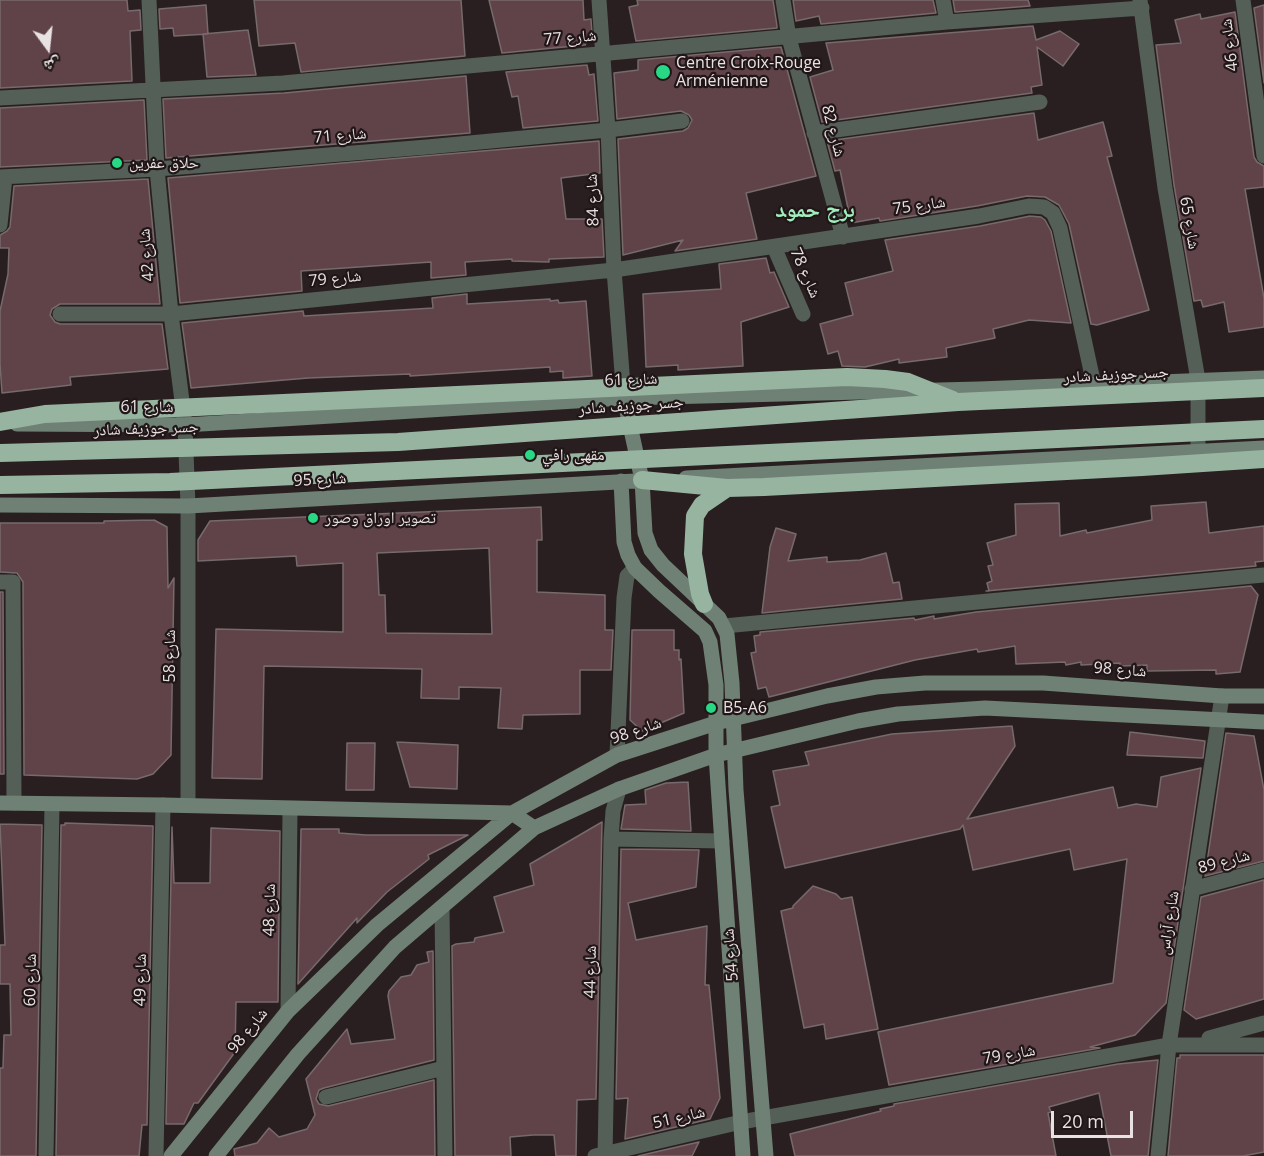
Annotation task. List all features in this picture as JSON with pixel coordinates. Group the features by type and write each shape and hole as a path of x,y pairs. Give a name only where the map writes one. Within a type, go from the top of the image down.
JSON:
{"highway":[{"path":"0,423 45,414 847,377 908,382 958,402"},
{"name":"جسر جوزيف شادر","path":"0,453 398,442 958,402 1264,388"},
{"path":"0,485 170,482 1264,429"},
{"path":"642,480 727,488 764,487 1264,459"},
{"path":"704,603 700,594 693,554 695,516 702,505 727,488"}],"street":[{"name":"شارع 42","path":"149,0 157,169 171,314 185,425 188,506"},
{"name":"شارع 84","path":"599,0 604,53 614,270 624,398"},
{"name":"شارع 82","path":"783,0 789,38 843,237"},
{"path":"943,0 947,22"},
{"name":"شارع 46","path":"1243,0 1264,156"},
{"name":"شارع 77","path":"0,98 283,83 1141,4"},
{"name":"شارع 65","path":"1141,4 1165,188 1198,380 1198,451"},
{"path":"814,134 1040,102"},
{"name":"شارع 71","path":"2,177 157,169 608,130 682,121"},
{"path":"0,225 2,177"},
{"name":"شارع 75","path":"614,270 843,237 1029,206 1044,207 1053,213 1060,228 1094,385"},
{"name":"شارع 78","path":"774,247 803,314"},
{"name":"شارع 79","path":"60,314 171,314 614,270"},
{"name":"شارع 61","path":"0,423 185,425 624,398 1264,378"},
{"path":"624,398 642,480 645,533 651,550 724,626 1264,575"},
{"name":"شارع 95","path":"0,505 188,506 1264,448"},
{"path":"617,755 624,598 627,576 635,568 624,542 621,481"},
{"name":"شارع 58","path":"188,506 188,805"},
{"name":"شارع 54","path":"635,568 705,631 710,642 716,685 717,755 743,1156"},
{"path":"0,582 13,582 7,803 163,804 512,813 534,828"},
{"name":"شارع 54","path":"724,626 727,634 766,1156"},
{"name":"شارع 98","path":"171,1156 288,1011 377,925 512,813 617,755 733,718 876,687 986,681 1222,696 1264,696"},
{"name":"شارع آراس","path":"1158,1156 1169,1045 1222,696"},
{"path":"216,1156 298,1054 395,947 534,828 619,789 717,755 858,721 935,711 994,709 1219,722 1264,722"},
{"name":"شارع 44","path":"602,1155 611,839 619,789"},
{"name":"شارع 49","path":"156,1156 163,804"},
{"name":"شارع 60","path":"46,1156 52,805"},
{"name":"شارع 48","path":"288,1011 290,809"},
{"path":"611,839 722,840"},
{"name":"شارع 89","path":"1192,889 1264,870"},
{"path":"442,907 445,1156"},
{"path":"1189,1044 1264,1023"},
{"name":"شارع 79","path":"762,1119 1169,1045 1264,1045"},
{"path":"327,1097 444,1068"},
{"name":"شارع 51","path":"602,1155 762,1119"}],"building":[{"path":"0,0 127,0 128,11 140,10 141,30 130,31 132,81 0,88"},
{"path":"254,0 461,0 465,56 301,72 295,43 259,46"},
{"path":"489,0 583,0 584,20 591,19 592,34 585,45 502,53"},
{"path":"637,0 773,0 777,28 636,41 629,7 638,5"},
{"path":"793,0 933,0 936,13 821,24 819,16 796,21"},
{"path":"953,0 1028,0 1030,6 955,12"},
{"path":"206,5 208,34 174,36 173,28 160,29 159,9"},
{"path":"1264,5 1264,83 1254,8"},
{"path":"1235,12 1254,157 1264,166 1264,187 1245,189 1264,298 1264,327 1229,332 1224,302 1203,307 1201,300 1194,301 1174,185 1156,45 1181,43 1175,20 1200,14 1201,19"},
{"path":"1033,26 1036,40 1060,31 1079,44 1063,66 1037,47 1042,85 1031,87 1032,93 822,122 810,77 833,70 826,43"},
{"path":"248,30 256,75 207,77 203,34"},
{"path":"781,47 816,176 746,193 757,239 675,251 683,240 623,255 618,139 683,131 688,128 692,120 689,115 681,111 617,119 614,73 638,70 638,60"},
{"path":"587,65 589,75 594,74 598,121 523,128 518,96 512,97 506,72"},
{"path":"466,76 470,133 166,158 163,99 284,93"},
{"path":"144,100 147,160 0,167 0,108"},
{"path":"1034,113 1038,140 1103,122 1112,156 1107,157 1149,310 1097,325 1091,324 1069,224 1059,205 1045,197 1027,196 880,221 879,218 851,223 840,170 835,171 827,141"},
{"path":"599,141 600,173 561,178 566,219 602,219 604,257 549,259 549,262 512,261 512,259 465,262 466,275 431,278 431,262 301,271 302,291 180,303 168,178"},
{"path":"148,179 160,304 60,304 52,309 50,315 55,322 60,324 162,324 168,369 70,377 71,385 2,393 0,311 8,274 9,248 0,248 0,235 10,227 14,186"},
{"path":"1030,216 1041,217 1051,231 1071,323 1029,320 993,329 995,338 946,348 947,357 899,363 899,359 865,367 842,366 838,351 828,354 820,324 853,315 845,283 893,271 885,240"},
{"path":"766,258 770,273 774,272 789,307 741,322 743,366 678,370 678,365 646,367 643,294 721,289 719,264"},
{"path":"467,294 467,304 550,299 550,301 558,300 559,303 586,301 592,376 563,378 563,371 550,372 550,367 410,376 410,374 308,378 191,388 182,323 303,311 304,316 433,308 432,298"},
{"path":"1206,502 1209,533 1264,526 1264,561 1255,562 1256,566 989,591 987,583 992,581 988,566 993,565 987,543 1016,535 1015,504 1059,503 1060,536 1152,520 1151,506"},
{"path":"541,507 542,540 537,540 537,592 605,595 605,630 613,630 611,670 580,670 580,714 523,715 522,729 498,728 501,688 459,687 459,699 421,698 422,669 264,666 262,779 212,778 216,629 343,632 343,563 297,566 296,556 198,561 198,540 210,521","holes":["489,548 492,634 386,633 385,595 379,595 377,553"]},
{"path":"154,520 167,527 168,588 174,578 171,755 153,774 137,779 24,775 23,582 17,573 0,572 0,523 104,523 104,521"},
{"path":"776,528 796,534 788,561 827,557 827,562 860,560 886,553 893,583 899,582 902,599 762,613 770,547"},
{"path":"1251,586 1258,595 1240,672 1216,674 1216,670 1147,671 1147,665 1120,666 1120,663 1016,664 1015,646 978,652 977,649 915,660 769,697 766,687 758,689 751,653 756,652 754,636 760,635 760,632 914,618 915,620 934,616 934,619 976,612"},
{"path":"0,592 3,592 4,774 0,774"},
{"path":"632,630 674,630 674,650 679,650 679,660 681,659 684,713 642,731 630,720"},
{"path":"1012,726 1015,746 967,819 1113,787 1118,808 1136,804 1157,807 1161,777 1201,768 1166,1003 1135,1035 1090,1047 1100,1048 889,1085 878,1032 1113,983 1127,859 1074,870 1070,849 973,870 963,825 960,829 785,868 771,807 780,805 773,771 809,765 805,752 892,734"},
{"path":"1130,732 1205,741 1203,758 1127,755"},
{"path":"1226,733 1254,736 1264,790 1264,861 1205,876"},
{"path":"397,742 458,745 457,789 410,787"},
{"path":"347,743 375,743 374,790 346,790"},
{"path":"688,782 691,831 621,829 625,805 646,804 645,790 666,783"},
{"path":"602,822 596,1099 577,1100 576,1156 556,1156 554,1135 533,1135 510,1137 511,1156 455,1156 452,946 474,942 475,938 504,932 494,897 534,885 530,864"},
{"path":"65,823 153,826 147,1125 142,1125 139,1156 56,1156 61,825"},
{"path":"0,824 42,825 36,1156 0,1156 0,1068 3,1068 4,1035 11,1035 10,984 0,984 0,945 5,945"},
{"path":"172,827 174,883 210,883 211,828 280,831 278,1002 236,1002 235,1052 198,1103 194,1103 184,1124 166,1124"},
{"path":"301,829 339,829 339,833 366,835 468,835 428,855 429,859 387,892 357,923 357,918 298,984"},
{"path":"621,849 699,850 696,887 628,903 636,940 707,926 705,985 709,985 720,1098 710,1119 625,1139 628,1098 616,1099"},
{"path":"1264,880 1264,999 1196,1019 1184,1010 1201,897"},
{"path":"813,886 836,894 841,899 852,897 878,1029 826,1039 824,1024 804,1028 781,911 793,908"},
{"path":"433,951 434,1060 324,1088 319,1090 316,1099 319,1104 328,1106 434,1080 435,1156 235,1156 234,1149 257,1143 269,1128 279,1137 307,1129 315,1115 306,1079 347,1029 351,1044 395,1039 389,991 401,977 411,975 417,965 429,962 427,952"},
{"path":"1180,1055 1264,1055 1264,1152 1243,1156 1168,1156 1177,1058 1180,1058"},
{"path":"1158,1060 1148,1156 1111,1156 1099,1093 1049,1107 1051,1112 1048,1113 1056,1156 795,1156 790,1134 881,1111 880,1109 894,1106 894,1104 1118,1064"},
{"path":"699,1142 692,1156 638,1156"}],"place":[{"name":"Centre Croix-Rouge Arménienne","path":"663,72"},
{"name":"حلاق عفرين","path":"117,163"},
{"name":"مقهى رافي","path":"530,455"},
{"name":"تصوير اوراق وصور","path":"313,518"},
{"name":"B5-A6","path":"711,708"}],"district":[{"name":"برج حموﺪ","path":"815,211"}]}
